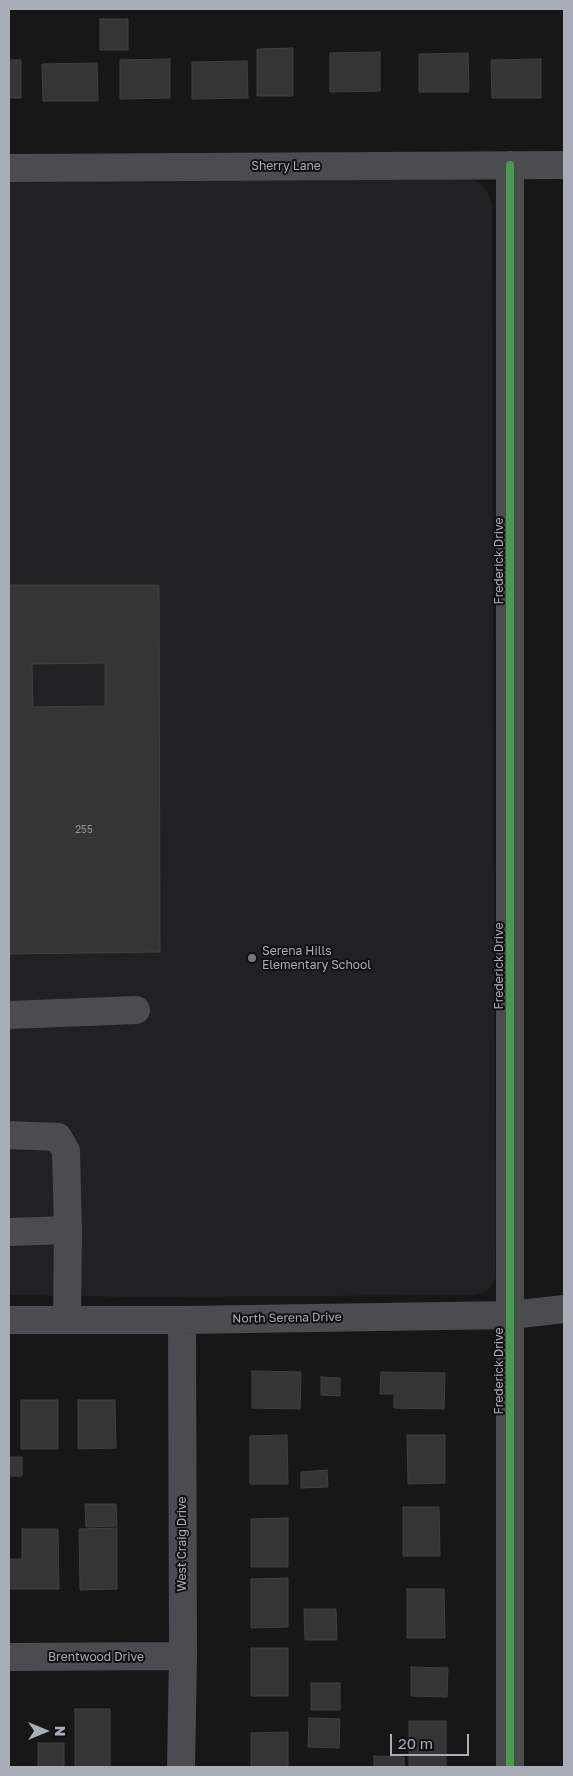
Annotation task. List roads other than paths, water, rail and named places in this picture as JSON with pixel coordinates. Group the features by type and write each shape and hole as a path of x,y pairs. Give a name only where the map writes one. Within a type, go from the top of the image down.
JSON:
{"street":[{"name":"Frederick Drive","path":"510,164 510,1767"},
{"name":"Sherry Lane","path":"9,168 564,164"},
{"path":"9,1015 136,1010"},
{"path":"9,1135 58,1137 66,1151 68,1230 67,1320"},
{"path":"9,1232 68,1230"},
{"name":"North Serena Drive","path":"9,1320 182,1320 511,1315 564,1309"},
{"name":"West Craig Drive","path":"181,1767 183,1656 182,1320"},
{"name":"Brentwood Drive","path":"9,1657 183,1656"}],"place":[{"name":"Serena Hills Elementary School","path":"252,958"}]}
